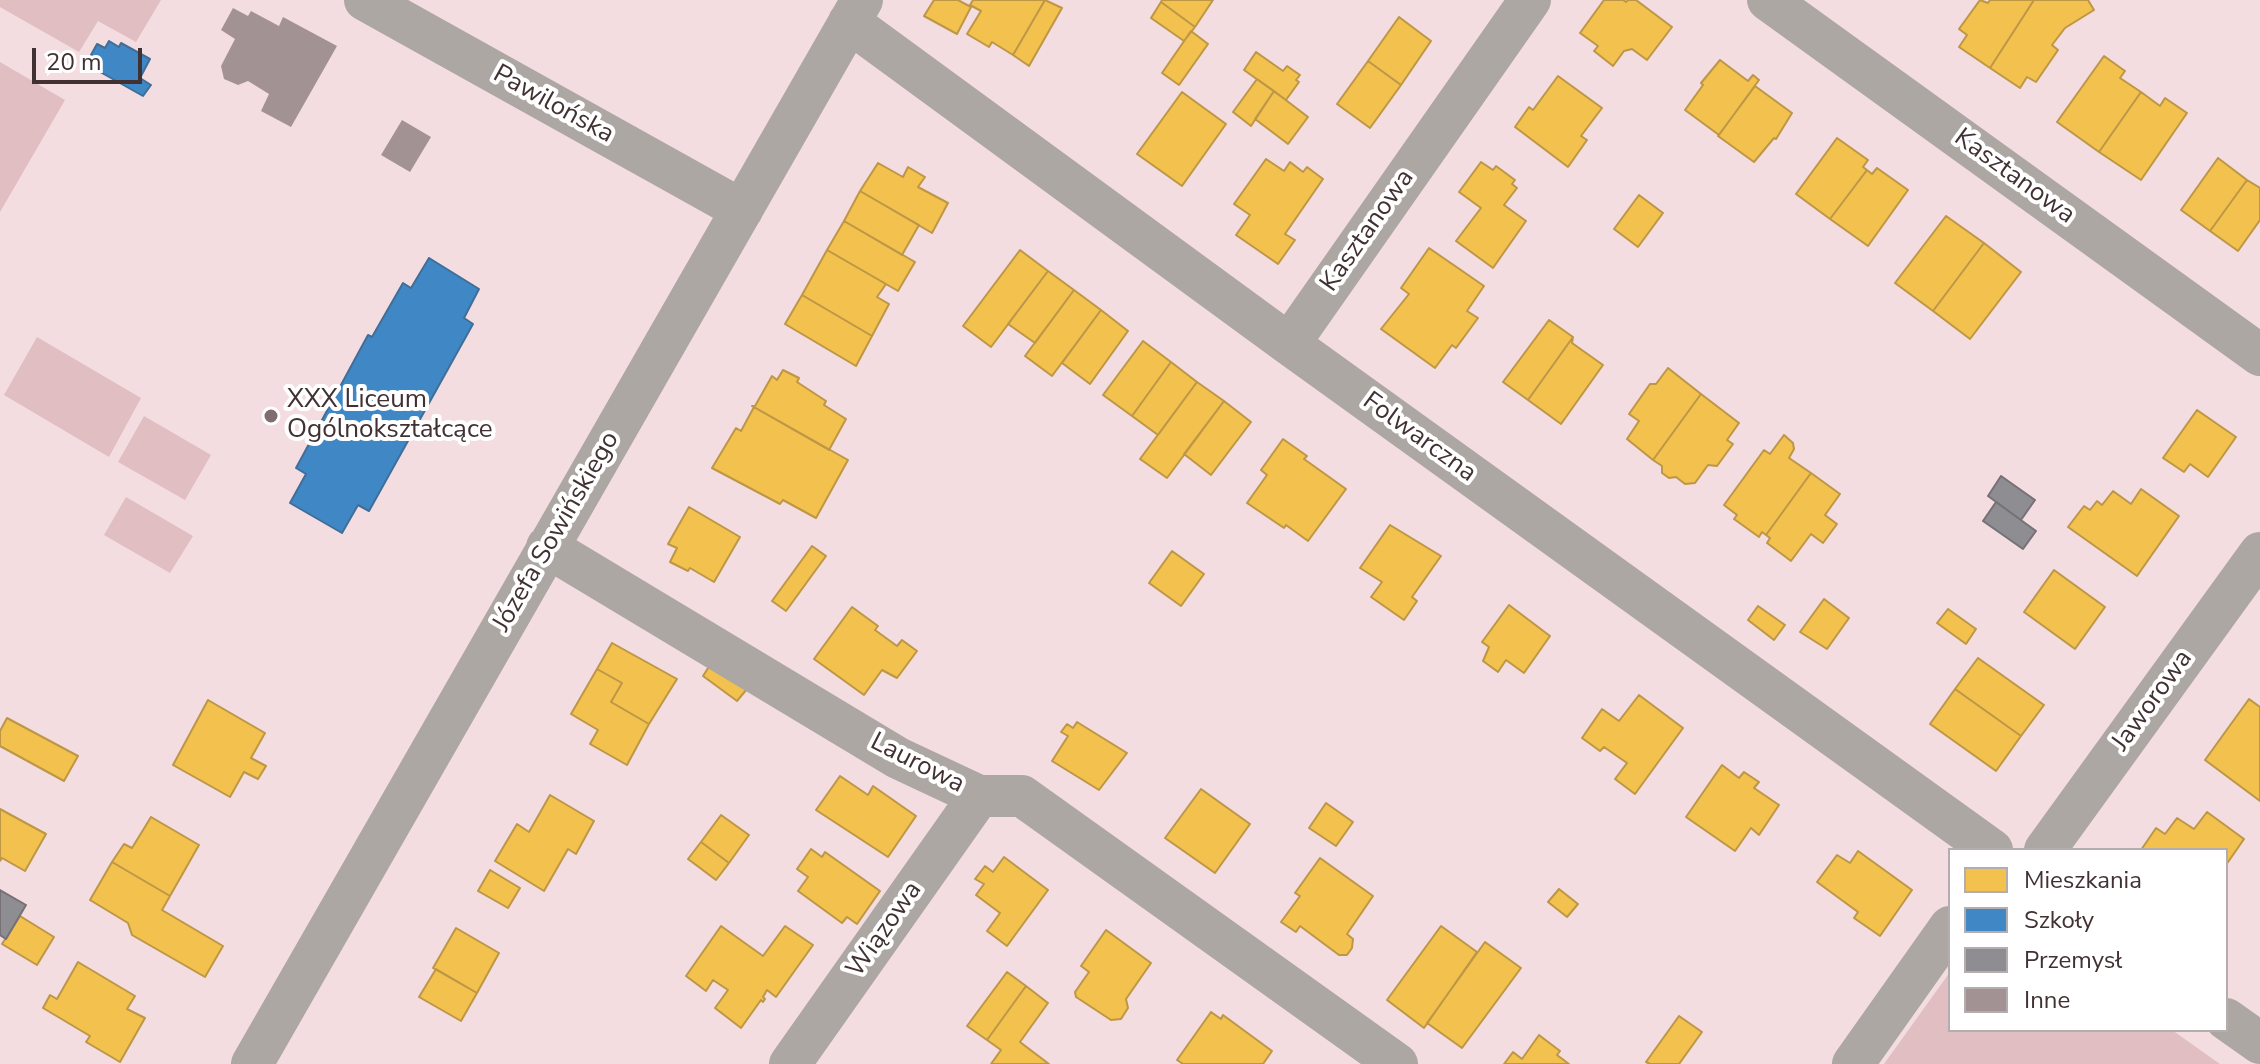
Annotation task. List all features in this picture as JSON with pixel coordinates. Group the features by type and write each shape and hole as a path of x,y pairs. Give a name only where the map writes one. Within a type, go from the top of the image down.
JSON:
{"street":[{"name":"Pawilońska","path":"365,0 742,210"},
{"name":"Kasztanowa","path":"1289,344 1530,0"},
{"name":"Kasztanowa","path":"1768,0 2260,355"},
{"name":"Józefa Sowińskiego","path":"252,1064 855,11"},
{"name":"Folwarczna","path":"855,11 1289,344 1989,848"},
{"name":"Laurowa","path":"547,547 898,758 979,796 1022,796 1397,1064"},
{"name":"Jaworowa","path":"2046,848 2260,553"},
{"name":"Wiązowa","path":"790,1064 979,796"},
{"path":"1853,1064 1948,930"},
{"path":"2228,1020 2260,1043"}],"shaded area":[{"path":"0,0 161,0 136,42 98,21 79,52 0,7"},
{"path":"0,62 65,100 0,212"},
{"path":"37,337 141,398 109,457 4,395"},
{"path":"144,416 211,455 185,500 118,462"},
{"path":"126,497 193,536 170,573 104,535"},
{"path":"1948,975 1948,1032 2175,1032 2220,1064 1884,1064"}],"building: Mieszkania":[{"path":"934,0 958,0 971,7 957,34 924,16"},
{"path":"973,0 1045,0 1013,55 992,42 989,47 967,34 981,11 970,5"},
{"path":"1045,0 1062,8 1029,66 1013,55"},
{"path":"1162,0 1213,0 1195,27"},
{"path":"1604,0 1636,0 1672,27 1647,60 1632,49 1624,51 1613,66 1594,51 1598,46 1580,33"},
{"path":"1980,0 1988,3 1990,0 2034,0 1990,68 1959,47 1967,35 1959,29"},
{"path":"2034,0 2088,0 2094,10 2065,28 2052,45 2058,50 2036,82 2027,77 2020,88 1990,68"},
{"path":"1161,2 1195,27 1184,41 1151,18"},
{"path":"1399,17 1431,41 1401,85 1368,61"},
{"path":"1191,31 1208,44 1179,85 1162,73"},
{"path":"1256,52 1283,71 1287,66 1300,75 1296,80 1299,82 1286,100 1244,70"},
{"path":"2104,56 2125,71 2120,78 2141,92 2099,152 2057,122"},
{"path":"1720,60 1748,81 1753,75 1759,80 1719,135 1685,110"},
{"path":"1368,61 1401,85 1370,128 1337,104"},
{"path":"1558,76 1602,108 1581,136 1587,140 1568,167 1515,127 1529,107 1533,110"},
{"path":"1257,79 1274,91 1251,126 1233,112"},
{"path":"1755,86 1792,113 1776,139 1754,162 1718,136"},
{"path":"1274,91 1308,117 1288,144 1255,119"},
{"path":"1182,92 1226,124 1182,186 1137,154"},
{"path":"2141,92 2160,106 2165,98 2187,113 2141,180 2099,152"},
{"path":"1837,138 1868,160 1863,167 1867,170 1830,219 1796,194"},
{"path":"2218,158 2247,180 2210,231 2181,210"},
{"path":"1266,159 1284,171 1290,162 1303,172 1307,167 1323,179 1285,234 1295,240 1278,264 1236,235 1250,215 1234,204"},
{"path":"1481,162 1493,170 1496,166 1515,180 1512,184 1517,188 1504,205 1526,221 1493,268 1456,241 1481,208 1459,192"},
{"path":"878,163 903,177 908,167 925,177 918,187 948,203 932,233 860,191"},
{"path":"1877,168 1908,190 1868,246 1830,219 1867,170 1872,174"},
{"path":"2247,180 2260,188 2260,220 2238,251 2210,231"},
{"path":"860,191 919,225 902,255 844,221"},
{"path":"1639,195 1663,213 1638,247 1614,229"},
{"path":"1946,216 1984,243 1933,311 1895,283"},
{"path":"844,221 915,262 898,291 827,250"},
{"path":"1984,243 2021,272 1970,339 1933,311"},
{"path":"1429,248 1484,286 1467,311 1478,318 1456,348 1452,345 1435,368 1381,329 1409,294 1401,288"},
{"path":"827,250 886,284 877,297 889,304 872,336 802,295"},
{"path":"1020,250 1048,271 991,347 963,326"},
{"path":"1048,271 1074,290 1035,343 1008,324"},
{"path":"1074,290 1101,310 1052,376 1025,356"},
{"path":"802,295 872,336 856,366 785,324"},
{"path":"1101,310 1128,331 1090,384 1062,363"},
{"path":"1549,320 1573,337 1528,400 1503,382"},
{"path":"1573,337 1572,343 1603,365 1561,424 1528,400"},
{"path":"1143,341 1171,362 1132,416 1103,395"},
{"path":"1171,362 1197,382 1158,435 1132,416"},
{"path":"1668,368 1701,394 1653,460 1627,439 1639,421 1629,414 1650,384 1656,384"},
{"path":"783,370 799,378 797,382 846,419 829,450 752,406 755,406 772,376 777,380"},
{"path":"1197,382 1224,401 1167,478 1140,459"},
{"path":"1701,394 1739,423 1727,440 1733,444 1717,466 1708,465 1695,483 1685,484 1676,477 1669,478 1662,473 1662,466 1653,460"},
{"path":"1224,401 1251,422 1211,475 1184,454"},
{"path":"754,407 848,460 816,518 783,500 780,504 712,468 736,428 741,431"},
{"path":"2197,410 2236,437 2208,477 2190,464 2184,472 2163,458"},
{"path":"1784,435 1793,443 1794,449 1789,458 1811,473 1766,535 1762,532 1759,537 1734,519 1737,515 1724,505 1764,450 1770,454"},
{"path":"1283,439 1307,456 1304,459 1346,489 1308,541 1247,503 1267,475 1261,470"},
{"path":"1811,473 1840,494 1825,515 1837,524 1823,543 1811,534 1791,561 1767,543 1770,538 1766,535"},
{"path":"2141,489 2179,516 2137,576 2068,527 2084,506 2090,510 2097,501 2102,505 2113,491 2131,504"},
{"path":"689,507 740,537 714,582 690,568 688,571 670,562 677,548 668,544"},
{"path":"1390,525 1441,556 1412,597 1417,601 1404,620 1371,597 1382,582 1360,568"},
{"path":"812,546 826,556 786,611 772,601"},
{"path":"1172,551 1204,574 1181,606 1149,583"},
{"path":"2054,570 2105,607 2075,649 2024,612"},
{"path":"1824,599 1849,618 1827,649 1800,632"},
{"path":"1509,605 1550,636 1524,673 1506,660 1498,672 1483,661 1489,647 1482,642"},
{"path":"1758,606 1785,625 1774,640 1748,620"},
{"path":"852,607 878,626 875,630 897,646 902,640 917,651 897,678 882,670 864,695 814,659"},
{"path":"1948,609 1976,629 1966,644 1937,623"},
{"path":"612,643 677,679 649,724 611,702 622,683 597,669"},
{"path":"715,657 752,683 737,701 703,676"},
{"path":"1978,658 2044,705 2021,736 1955,689"},
{"path":"597,669 622,683 611,702 649,724 627,765 590,744 598,730 571,714"},
{"path":"1955,689 2021,736 1996,771 1930,724"},
{"path":"1639,695 1683,728 1635,794 1615,779 1627,763 1604,747 1600,751 1582,738 1602,709 1619,721"},
{"path":"2249,699 2260,707 2260,801 2205,760"},
{"path":"208,700 265,733 251,758 266,766 258,779 244,772 230,797 173,765"},
{"path":"7,718 78,756 64,781 0,746 0,731"},
{"path":"1077,722 1127,753 1099,790 1052,761 1068,736 1061,732 1067,724 1073,728"},
{"path":"1722,765 1739,778 1744,772 1759,782 1754,788 1779,805 1759,835 1751,828 1735,851 1686,817"},
{"path":"840,776 868,795 873,786 916,816 888,857 816,810"},
{"path":"1201,789 1250,824 1215,873 1165,838"},
{"path":"550,795 594,821 576,854 568,849 544,891 495,861 517,824 529,832"},
{"path":"1326,803 1353,822 1336,846 1309,828"},
{"path":"0,809 46,834 25,871 2,858 0,861"},
{"path":"2207,812 2244,839 2228,862 2228,848 2142,848 2156,828 2165,834 2177,818 2194,829"},
{"path":"721,815 749,835 729,863 701,842"},
{"path":"151,817 199,845 170,896 112,862 124,844 132,848"},
{"path":"701,842 729,863 716,880 688,859"},
{"path":"811,849 822,857 825,852 880,891 857,924 847,917 842,923 798,891 808,877 797,869"},
{"path":"1858,851 1912,890 1880,936 1854,918 1858,912 1817,882 1837,855 1850,863"},
{"path":"1004,857 1048,890 1007,946 987,931 1000,913 976,895 984,884 975,879 985,866 993,872"},
{"path":"1320,858 1373,896 1347,934 1353,939 1347,955 1339,955 1300,926 1296,932 1281,922 1300,896 1295,893"},
{"path":"112,862 170,896 162,910 223,946 205,977 132,935 128,923 90,900"},
{"path":"490,870 520,888 508,908 478,891"},
{"path":"1559,889 1578,904 1567,917 1548,902"},
{"path":"20,916 54,937 37,965 2,944"},
{"path":"721,926 763,956 785,926 813,945 776,997 767,990 763,1002 761,1000 741,1028 715,1008 728,990 713,980 706,991 686,976"},
{"path":"1441,926 1477,952 1424,1028 1387,1000"},
{"path":"456,928 499,953 477,993 433,968"},
{"path":"1106,930 1151,963 1126,999 1128,1008 1121,1019 1111,1020 1076,997 1075,992 1089,972 1081,966"},
{"path":"1485,942 1521,968 1462,1048 1427,1023"},
{"path":"78,962 135,996 127,1009 145,1018 120,1062 86,1042 90,1036 43,1008 50,995 57,999"},
{"path":"436,969 477,993 461,1021 419,997"},
{"path":"1007,972 1026,986 987,1040 967,1026"},
{"path":"1026,986 1048,1003 1020,1042 1049,1064 991,1064 1001,1050 987,1040"},
{"path":"1211,1012 1221,1019 1223,1015 1272,1051 1263,1064 1183,1064 1177,1060"},
{"path":"1679,1016 1702,1032 1679,1064 1646,1062"},
{"path":"1539,1035 1560,1051 1557,1055 1569,1064 1504,1064 1513,1052 1522,1059"}],"building: Szkoły":[{"path":"109,41 119,47 121,43 150,59 140,78 151,85 143,96 86,64 97,44 105,48"},
{"path":"429,258 479,289 464,318 473,324 369,511 358,505 342,533 290,503 306,474 296,468 368,335 372,337 403,283 411,288"}],"building: Przemysł":[{"path":"2001,476 2035,500 2021,520 1988,496"},
{"path":"1996,502 2036,531 2023,549 1983,521"},
{"path":"0,890 26,905 6,939 0,935"}],"building: Inne":[{"path":"233,8 248,16 251,11 279,26 283,17 337,46 291,127 261,111 269,94 248,81 238,85 224,79 221,66 235,39 221,30"},
{"path":"402,120 431,137 410,172 381,155"}],"place":[{"name":"XXX Liceum Ogólnokształcące","path":"271,416"}]}
